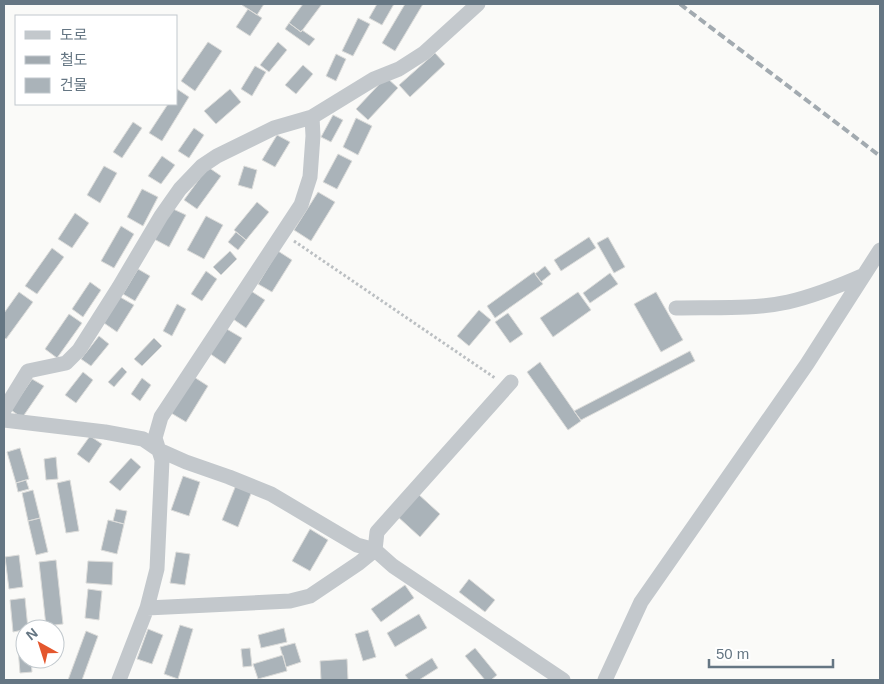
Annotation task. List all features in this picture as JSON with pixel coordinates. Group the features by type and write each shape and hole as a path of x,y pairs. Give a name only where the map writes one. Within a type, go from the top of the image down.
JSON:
{"street":[{"path":"4,410 28,371 66,363 79,350 161,216 180,189 202,166 217,156 274,128 312,117 374,79 398,69 424,53 478,4"},
{"path":"119,680 147,608 158,561 162,460 155,438 160,417 301,205 310,177 313,136 312,117"},
{"path":"605,680 641,602 806,364 880,250"},
{"path":"676,308 748,307 786,302 815,295 864,275"},
{"path":"147,608 290,601 310,596 375,550 377,532 509,384"},
{"path":"4,420 115,434 143,440 159,450 186,462 271,494 357,545 375,550 392,566 563,680"}],"path":[{"path":"283,233 509,384"}],"building":[{"path":"243,4 264,4 257,15"},
{"path":"303,4 322,4 301,32 289,23"},
{"path":"377,4 394,4 382,25 369,18"},
{"path":"405,4 423,4 395,51 382,43"},
{"path":"248,9 262,18 250,36 236,27"},
{"path":"358,18 370,24 353,56 342,51"},
{"path":"289,23 315,39 309,46 285,29"},
{"path":"208,42 222,51 195,91 181,81"},
{"path":"278,42 287,50 269,72 260,65"},
{"path":"435,53 445,64 410,97 399,85"},
{"path":"336,54 346,59 336,81 326,76"},
{"path":"303,65 313,74 296,94 285,85"},
{"path":"255,66 266,72 252,96 241,89"},
{"path":"386,77 398,88 368,120 356,109"},
{"path":"230,89 241,102 216,124 204,111"},
{"path":"178,90 189,97 162,141 149,133 167,105 178,105"},
{"path":"333,115 343,120 331,142 321,137"},
{"path":"356,118 372,126 358,155 343,147"},
{"path":"133,122 142,128 122,158 113,152"},
{"path":"194,128 204,135 189,158 178,151"},
{"path":"277,135 290,142 275,167 262,160"},
{"path":"338,154 352,161 337,189 323,182"},
{"path":"162,156 175,165 161,184 148,176"},
{"path":"104,166 117,173 100,203 87,195"},
{"path":"244,166 257,170 252,189 238,185"},
{"path":"208,167 221,176 197,209 184,200"},
{"path":"142,189 158,197 143,226 127,217"},
{"path":"318,192 335,202 311,241 294,230"},
{"path":"257,202 269,212 246,240 234,230"},
{"path":"171,208 186,215 169,247 154,239"},
{"path":"75,213 89,223 72,248 58,239"},
{"path":"206,216 223,225 204,259 187,250"},
{"path":"121,226 134,234 114,268 101,261"},
{"path":"236,232 246,240 238,250 228,242"},
{"path":"589,237 596,248 561,271 554,260"},
{"path":"608,237 625,267 614,273 597,243"},
{"path":"52,248 64,257 37,294 25,286"},
{"path":"230,251 237,259 221,275 213,267"},
{"path":"278,251 292,260 272,292 258,284"},
{"path":"545,266 551,274 541,282 535,274"},
{"path":"138,269 150,276 135,301 123,294"},
{"path":"206,271 217,279 202,301 191,294"},
{"path":"534,272 543,284 495,318 487,306"},
{"path":"610,273 618,284 590,303 583,293"},
{"path":"90,282 101,290 83,317 72,309"},
{"path":"251,291 265,300 246,328 233,319"},
{"path":"19,292 33,302 6,339 4,337 4,313"},
{"path":"578,292 591,310 553,337 540,318"},
{"path":"656,292 683,340 661,352 634,304"},
{"path":"120,297 134,305 117,332 104,323"},
{"path":"177,304 186,309 172,336 163,331"},
{"path":"479,310 491,320 469,346 457,336"},
{"path":"508,313 523,334 510,343 495,322"},
{"path":"69,314 82,323 57,358 45,349"},
{"path":"225,328 242,338 225,364 209,353"},
{"path":"99,336 109,344 91,366 81,359"},
{"path":"154,338 162,346 142,366 134,359"},
{"path":"690,351 695,361 581,420 574,411"},
{"path":"540,362 581,421 568,430 527,372"},
{"path":"122,367 127,372 114,387 108,382"},
{"path":"83,372 93,380 76,403 65,395"},
{"path":"194,377 208,386 186,422 171,413"},
{"path":"142,378 151,385 140,401 131,394"},
{"path":"32,379 44,386 22,418 11,410"},
{"path":"90,436 102,444 89,463 77,454"},
{"path":"20,448 29,479 16,483 7,452"},
{"path":"56,457 58,479 46,480 44,459"},
{"path":"131,458 141,467 120,491 109,482"},
{"path":"183,476 200,482 189,516 171,510"},
{"path":"26,480 29,489 18,492 16,483"},
{"path":"70,480 79,531 66,533 57,483"},
{"path":"236,485 252,491 238,527 222,520"},
{"path":"33,490 40,518 28,521 22,493"},
{"path":"417,493 440,514 420,537 397,516"},
{"path":"116,509 127,511 124,524 113,521"},
{"path":"40,518 48,552 36,555 28,521"},
{"path":"108,520 124,524 117,554 101,550"},
{"path":"310,529 328,540 310,571 292,561"},
{"path":"176,552 190,554 185,585 170,583"},
{"path":"19,555 23,587 9,589 5,557"},
{"path":"56,560 62,619 45,619 39,562"},
{"path":"88,561 113,562 112,585 86,583"},
{"path":"469,579 495,600 485,612 459,592"},
{"path":"405,585 414,598 381,622 371,609"},
{"path":"88,589 102,591 99,620 85,618"},
{"path":"25,598 27,619 15,619 15,632 13,632 10,600"},
{"path":"419,614 427,628 395,647 387,633"},
{"path":"180,625 193,629 178,679 164,674"},
{"path":"284,628 287,642 261,648 258,635"},
{"path":"148,629 163,635 152,664 137,659"},
{"path":"368,630 376,657 363,661 355,634"},
{"path":"86,631 98,636 82,680 68,680"},
{"path":"295,643 301,662 286,667 280,647"},
{"path":"250,648 252,666 243,667 241,649"},
{"path":"475,648 497,675 491,680 485,680 465,656"},
{"path":"283,655 287,671 258,679 253,664"},
{"path":"432,658 438,668 419,680 409,680 405,675"},
{"path":"347,659 348,680 321,680 320,661"},
{"path":"20,669 32,669 32,672 20,673"}],"railway":[{"path":"680,4 880,156"}]}
